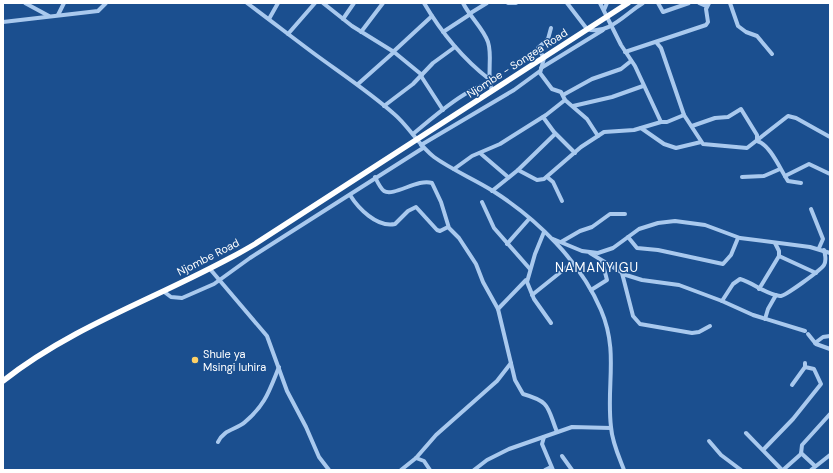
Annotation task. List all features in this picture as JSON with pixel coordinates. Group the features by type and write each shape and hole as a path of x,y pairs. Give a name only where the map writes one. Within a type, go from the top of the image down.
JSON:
{"highway":[{"name":"Njombe - Songea Road","path":"414,137 492,91 628,3"},
{"name":"Njombe Road","path":"3,381 66,339 210,269 255,244 414,137"}],"street":[{"path":"25,3 34,5 49,16"},
{"path":"58,15 64,3"},
{"path":"3,22 98,11 106,3"},
{"path":"247,3 358,84 406,125 422,146 436,158 492,191 529,218 551,239 572,263 591,290 602,312 611,343 612,356 609,388 611,428 624,470"},
{"path":"269,19 278,3"},
{"path":"288,34 315,3"},
{"path":"323,3 361,32 393,52 421,76 443,110"},
{"path":"343,19 354,3"},
{"path":"361,32 383,3"},
{"path":"424,3 455,48 489,81"},
{"path":"463,3 488,41 490,54 489,81 492,91"},
{"path":"443,32 487,3"},
{"path":"508,3 516,3"},
{"path":"567,3 587,29 594,31 607,27"},
{"path":"600,3 607,16 607,27 626,52 661,122"},
{"path":"604,10 607,3"},
{"path":"163,291 171,296 182,298 220,281 250,258 350,195 422,146 514,90 540,69 643,3"},
{"path":"658,3 663,12 689,3"},
{"path":"626,52 706,25 708,22 708,4 699,3"},
{"path":"730,3 738,26 746,32 757,36 772,54"},
{"path":"358,84 432,16"},
{"path":"594,25 607,27"},
{"path":"540,69 544,58 538,48 548,39 552,28"},
{"path":"656,42 662,48 684,114 701,142 706,145 744,149 750,147 788,116 796,118 830,137"},
{"path":"384,106 421,76 433,63 455,48"},
{"path":"563,95 592,79 621,69 631,61"},
{"path":"540,69 552,89 563,95 565,100 587,119 598,136"},
{"path":"414,137 443,110 489,81"},
{"path":"573,106 612,97 643,86"},
{"path":"454,169 480,153 492,149 543,117 565,100"},
{"path":"692,126 715,118 728,117 741,110 757,135 757,141"},
{"path":"518,170 537,180 547,177 588,142 604,132 625,132 661,122 667,122 684,114"},
{"path":"543,117 555,134 575,153"},
{"path":"640,128 672,147 680,147 701,142"},
{"path":"492,191 518,170 555,134"},
{"path":"757,141 765,145 791,183 801,183"},
{"path":"480,153 508,177"},
{"path":"785,176 808,164 830,174"},
{"path":"742,178 764,176 780,169"},
{"path":"547,177 553,182 562,201"},
{"path":"375,178 384,191 390,193 404,189 419,182 432,183 441,202 448,227 459,238 476,264 483,282 498,309 516,384 522,393 538,399 547,406 557,432"},
{"path":"350,195 362,211 381,223 395,224 408,211 416,207 437,230 440,231 448,227"},
{"path":"482,202 494,228 530,269"},
{"path":"722,301 733,284 740,279 759,289 776,295 785,296 797,285 816,273 825,263 822,249 823,239 811,209"},
{"path":"561,242 580,231 592,227 610,214 625,214"},
{"path":"507,244 529,218"},
{"path":"551,239 573,248 590,252 605,252 619,244 628,236 649,225 675,221 705,225 738,238 822,249 830,253"},
{"path":"498,309 527,280 544,232"},
{"path":"628,236 637,248 658,250 723,264 731,255 738,238"},
{"path":"759,289 779,256 780,251 775,243"},
{"path":"590,252 622,273 642,280 679,285 722,301 752,315 806,332 815,343 830,349"},
{"path":"779,256 816,273"},
{"path":"591,290 604,284 607,280 602,261"},
{"path":"532,296 572,263"},
{"path":"210,269 264,330 288,391 319,457 329,470"},
{"path":"622,273 633,316 640,324 692,332 700,332 710,326"},
{"path":"527,280 532,296 551,323"},
{"path":"765,319 776,295"},
{"path":"815,343 823,337 830,336"},
{"path":"401,470 416,458 436,435 502,377 511,364"},
{"path":"764,449 793,419 821,384 814,369 805,365 792,385"},
{"path":"218,442 227,431 244,423 264,403 279,366"},
{"path":"746,433 764,449 783,470 801,454 802,445 830,414"},
{"path":"474,470 487,460 509,449 572,427 611,428"},
{"path":"544,437 542,444 552,468 544,470"},
{"path":"709,441 721,455 741,470"},
{"path":"801,454 815,466"},
{"path":"811,470 830,455"},
{"path":"562,456 572,470"},
{"path":"416,458 424,461 430,470"}],"place":[{"name":"Shule ya Msingi luhira","path":"195,360"}],"district":[{"name":"NAMANYIGU","path":"597,267"}]}
